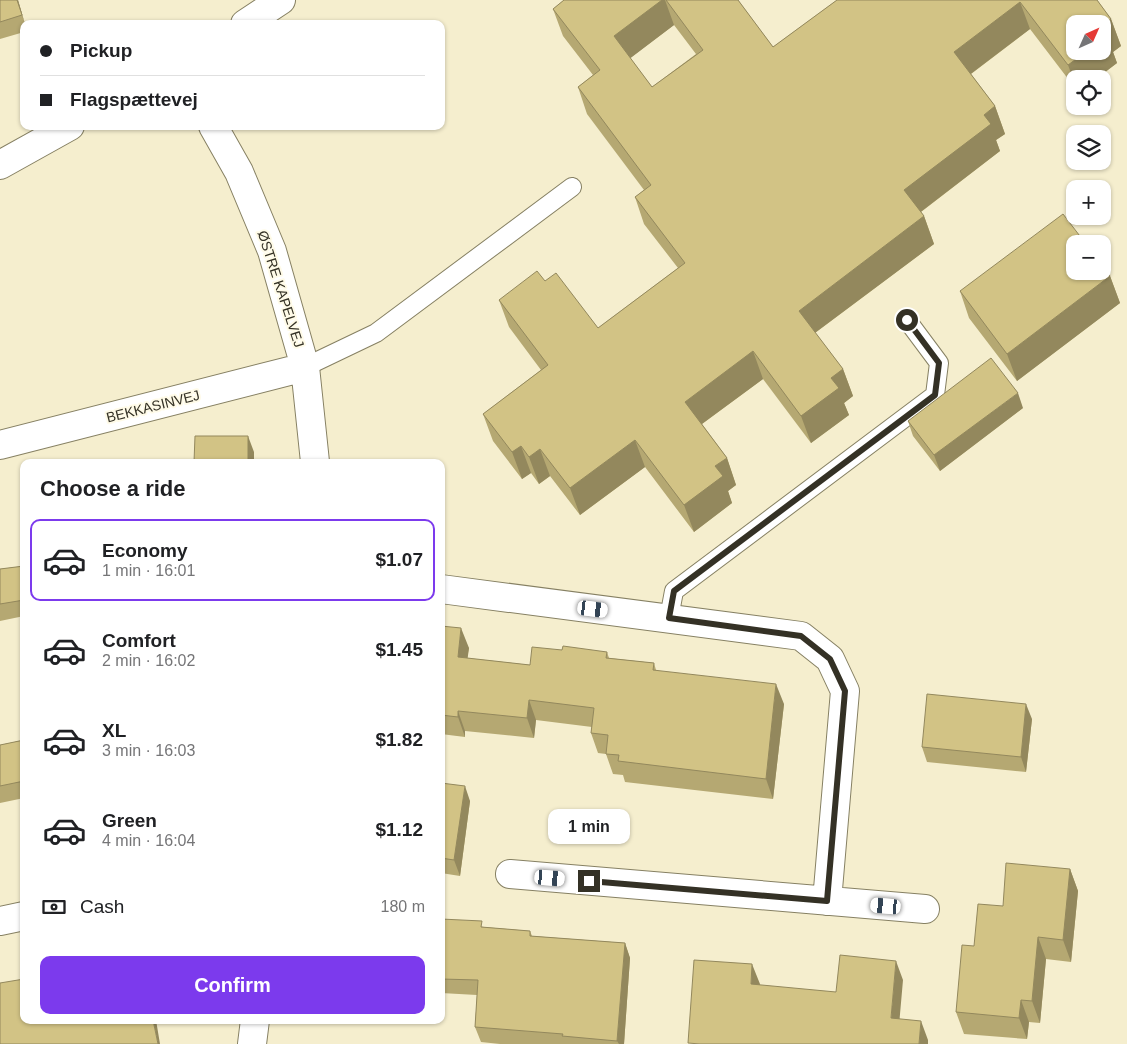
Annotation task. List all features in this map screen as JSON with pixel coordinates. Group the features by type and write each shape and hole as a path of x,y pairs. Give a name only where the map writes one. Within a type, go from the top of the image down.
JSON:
{"street":[{"path":"251,20 281,0"},
{"path":"0,165 63,130"},
{"name":"ØSTRE KAPELVEJ","path":"215,130 239,172 272,251 305,366 315,459"},
{"name":"BEKKASINVEJ","path":"0,445 305,366"},
{"path":"445,590 801,636 830,659 845,691 827,901"},
{"path":"510,874 925,909"},
{"path":"0,921 20,917"},
{"path":"252,1044 254,1024"}],"lane":[{"path":"305,366 376,333 572,187"},
{"path":"669,618 674,591 935,395 939,363 907,320"}],"building":[{"path":"0,0 17,0 22,15 0,22"},
{"path":"564,0 662,0 614,36 652,87 703,50 666,0 738,0 773,47 837,0 1097,0 1108,15 1066,15 1066,60 1075,60 1068,65 1020,2 954,52 995,106 984,115 991,124 904,190 924,216 799,311 843,369 831,378 839,388 801,416 753,351 685,402 727,458 715,466 723,476 684,505 635,440 570,488 540,449 529,457 521,446 512,452 483,414 548,365 499,300 537,271 545,281 556,273 598,328 685,263 635,197 651,185 578,87 600,70 553,9"},
{"path":"1063,214 1066,218 1066,225 1071,225 1079,235 1066,235 1066,280 1105,280 1007,354 960,291"},
{"path":"991,358 1018,393 934,455 908,421"},
{"path":"195,436 248,436 248,459 194,459"},
{"path":"20,566 20,601 0,604 0,569"},
{"path":"445,626 461,628 458,657 530,665 532,647 562,650 563,646 607,652 606,658 654,663 653,670 776,684 766,779 618,761 619,755 606,754 608,735 591,733 594,708 529,700 527,718 458,711 458,717 445,715"},
{"path":"927,694 1026,704 1021,757 922,747"},
{"path":"20,741 20,782 0,786 0,745"},
{"path":"445,784 465,786 454,860 445,859"},
{"path":"1006,863 1070,869 1063,940 1038,937 1032,1001 1021,1000 1019,1018 956,1012 962,945 974,946 978,904 1003,906"},
{"path":"445,919 482,921 481,927 530,931 530,936 625,943 617,1041 562,1036 563,1034 475,1027 478,980 445,979"},
{"path":"840,955 896,961 891,1018 921,1021 919,1044 688,1043 694,960 752,964 751,984 836,992"},
{"path":"20,980 20,1024 154,1024 158,1044 0,1044 0,983"}],"route":[{"path":"589,881 827,901 845,691 830,659 801,636 669,618 674,591 935,395 939,363 907,320"}]}
